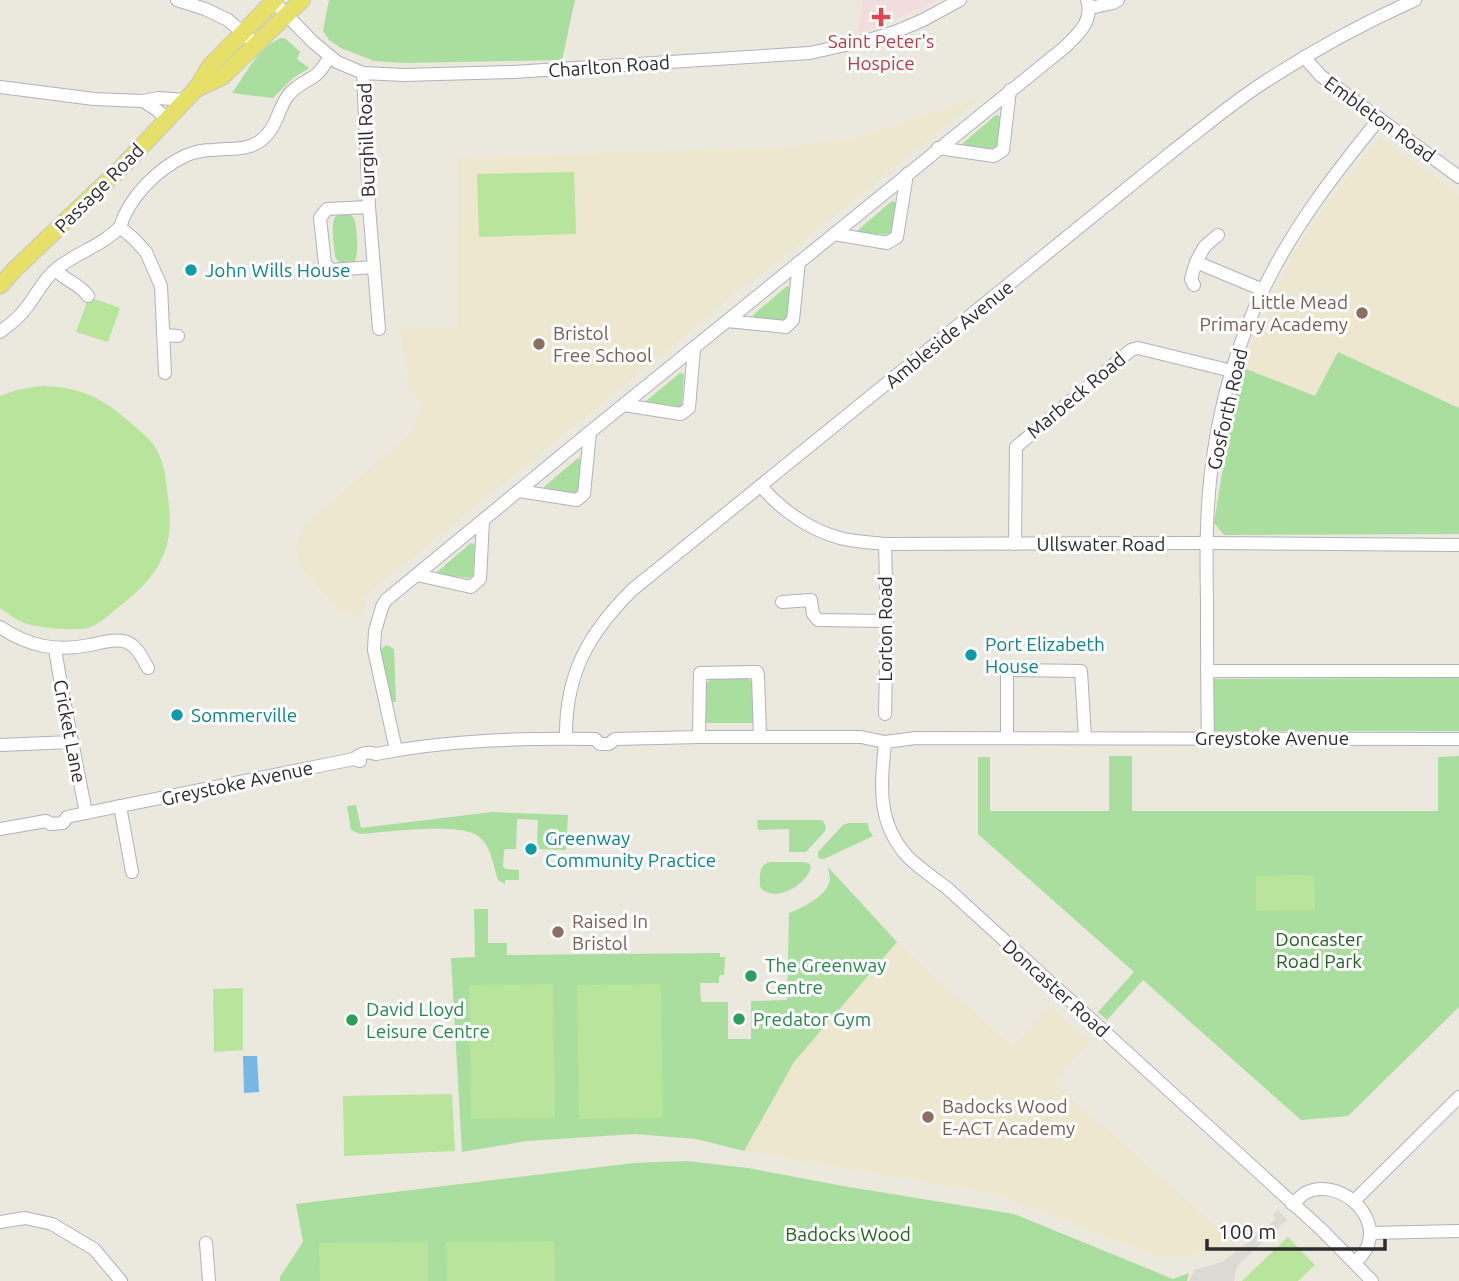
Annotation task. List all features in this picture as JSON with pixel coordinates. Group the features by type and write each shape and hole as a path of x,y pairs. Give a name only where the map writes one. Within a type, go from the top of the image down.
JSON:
{"main road":[{"name":"Passage Road","path":"190,94 222,77 302,0"},
{"name":"Passage Road","path":"0,286 121,168 190,94 210,66 274,1"}],"street":[{"path":"177,0 228,20 257,45"},
{"name":"Charlton Road","path":"274,1 330,58 363,73 404,75 513,72 810,53 895,32 960,0"},
{"path":"396,750 373,639 386,600 1065,47 1082,31 1088,18 1089,4 1113,3 1118,0"},
{"name":"Ambleside Avenue","path":"566,738 567,701 581,658 601,623 632,590 1173,151 1261,84 1380,15 1415,0"},
{"name":"Embleton Road","path":"1304,57 1321,76 1459,177"},
{"path":"0,332 23,313 42,283 55,270 120,227 124,213 159,173 190,153 215,149 243,149 258,143 269,134 288,95 315,76 330,58"},
{"name":"Burghill Road","path":"363,73 369,207 379,329"},
{"path":"0,87 94,99 143,101 190,94"},
{"path":"938,148 994,156 1003,150 1010,90"},
{"path":"143,101 167,119"},
{"name":"Gosforth Road","path":"1208,738 1206,543 1213,456 1232,372 1247,327 1281,255 1340,167 1379,119"},
{"path":"834,234 887,243 897,237 907,174"},
{"name":"Burghill Road","path":"369,207 327,209 320,218 327,268 331,271 374,267"},
{"path":"120,227 146,252 161,286 165,373"},
{"path":"1194,285 1191,279 1196,262 1205,246 1218,236"},
{"path":"727,321 786,327 793,320 799,262"},
{"path":"1196,262 1263,290"},
{"path":"55,270 66,280 77,284 88,296"},
{"path":"23,313 33,325"},
{"path":"163,335 178,336"},
{"name":"Marbeck Road","path":"1015,544 1016,447 1131,350 1138,348 1232,372"},
{"path":"624,405 681,414 689,408 694,349"},
{"path":"519,491 577,500 584,494 590,432"},
{"name":"Ullswater Road","path":"761,486 779,506 814,528 842,539 885,544 1459,545"},
{"path":"417,575 471,587 480,579 483,521"},
{"name":"Lorton Road","path":"885,544 885,714"},
{"path":"782,602 811,600 813,614 818,620 887,621"},
{"path":"0,627 23,640 55,649 73,649 125,640 136,648 148,668"},
{"name":"Cricket Lane","path":"55,649 86,813"},
{"path":"1007,738 1007,674 1010,670 1081,671 1085,737"},
{"path":"1207,671 1459,671"},
{"path":"699,737 700,673 757,672 760,737"},
{"name":"Greystoke Avenue","path":"0,829 46,821 50,816 58,814 67,817 354,759 371,759 376,754 396,750 501,740 595,739 600,734 610,734 615,739 861,737 885,742 916,738 1085,737 1459,739"},
{"path":"0,745 72,742"},
{"name":"Doncaster Road","path":"885,742 881,800 887,823 908,857 947,888 1322,1230 1372,1281"},
{"path":"120,806 132,872"},
{"path":"1354,1200 1459,1097"},
{"path":"1292,1204 1306,1193 1320,1190 1336,1192 1354,1200 1365,1216 1370,1233 1368,1245 1354,1263"},
{"path":"0,1222 25,1218 52,1224 94,1249 121,1281"},
{"path":"1370,1233 1459,1231"},
{"path":"206,1243 209,1281"}],"shaded area":[{"name":"Saint Peter's Hospice","path":"863,0 937,0 886,24 858,33"},
{"name":"Bristol Free School","path":"982,96 771,267 735,293 361,599 367,602 361,619 339,611 300,566 296,548 305,525 413,431 422,405 410,387 400,328 457,327 457,158 782,147 853,139"},
{"name":"Little Mead Primary Academy","path":"1379,138 1459,194 1459,534 1224,535 1214,523 1241,367 1291,259 1326,205"},
{"name":"Badocks Wood E-ACT Academy","path":"897,942 1012,1047 1050,1005 1090,1042 1054,1083 1233,1241 1188,1257 1156,1256 994,1194 744,1151 794,1062"},
{"path":"1278,1210 1287,1220 1240,1263 1234,1281 1189,1281 1194,1270 1222,1262 1240,1248 1276,1219 1273,1215"}],"green space":[{"path":"329,0 575,0 562,60 403,63 374,61 341,48 329,40 323,31"},
{"path":"281,38 286,39 300,52 297,59 309,68 293,78 273,98 232,93 259,54"},
{"path":"996,115 1000,116 996,149 962,146 962,144"},
{"path":"574,172 576,234 479,237 477,174"},
{"path":"892,201 896,203 892,235 858,233 858,230"},
{"path":"348,213 353,217 356,226 357,255 353,263 343,265 335,255 333,224 337,215"},
{"path":"787,286 791,288 787,320 754,318 753,315"},
{"path":"89,297 120,308 108,342 76,332"},
{"path":"1338,352 1459,408 1459,534 1224,535 1214,523 1237,381 1243,379 1245,372 1241,367 1315,396"},
{"path":"680,373 684,374 680,407 647,405 646,401"},
{"path":"44,386 88,395 116,411 153,444 161,460 165,478 170,525 164,553 139,590 91,627 56,629 36,626 17,619 0,608 0,396"},
{"path":"578,458 582,460 578,493 545,490 544,487"},
{"path":"471,543 475,545 471,578 438,575 437,572"},
{"path":"386,645 394,649 396,702 392,702 380,652"},
{"path":"712,678 746,678 753,682 755,723 704,723 705,687"},
{"path":"1459,678 1459,731 1211,731 1211,679"},
{"name":"Doncaster Road Park","path":"1109,756 1132,756 1132,811 1438,811 1438,757 1459,756 1459,1007 1348,1116 1301,1120 1143,980 1107,1020 1098,1012 1134,972 978,834 978,757 990,757 990,811 1109,811"},
{"path":"356,805 361,828 492,812 568,815 566,850 537,849 538,820 517,819 516,849 504,851 503,867 519,870 519,880 505,880 505,884 498,880 489,851 478,836 469,832 439,829 360,834 351,830 347,806"},
{"path":"757,820 820,820 826,827 806,852 789,852 789,829 758,830"},
{"path":"868,823 873,836 820,859 818,852 843,825"},
{"path":"770,862 804,862 810,864 811,868 808,875 789,891 773,894 760,887 762,868"},
{"path":"828,867 897,942 794,1062 744,1151 696,1139 635,1134 527,1141 462,1152 451,958 475,957 474,909 488,909 488,943 507,943 507,955 720,953 720,957 725,957 724,975 719,977 719,983 700,983 701,1002 728,1002 728,1039 751,1039 751,1001 787,1000 789,913 825,891 830,879"},
{"path":"1314,875 1315,910 1256,911 1256,876"},
{"path":"553,984 555,1118 471,1119 469,985"},
{"path":"661,984 663,1118 579,1119 577,985"},
{"path":"243,988 243,1050 214,1052 213,989"},
{"path":"452,1094 455,1151 344,1156 343,1096"},
{"name":"Badocks Wood","path":"687,1161 748,1168 1014,1214 1173,1279 1189,1273 1187,1281 280,1281 303,1242 296,1204 634,1163"},
{"path":"1288,1237 1315,1265 1298,1281 1242,1281"},
{"path":"554,1241 555,1281 447,1281 446,1242"},
{"path":"428,1242 428,1281 320,1281 319,1243"}],"water":[{"path":"243,1056 257,1056 259,1092 244,1093"}],"place":[{"name":"Saint Peter's Hospice","path":"881,17"},
{"name":"John Wills House","path":"191,270"},
{"name":"Little Mead Primary Academy","path":"1362,313"},
{"name":"Bristol Free School","path":"539,344"},
{"name":"Port Elizabeth House","path":"971,655"},
{"name":"Sommerville","path":"177,715"},
{"name":"Greenway Community Practice","path":"531,849"},
{"name":"Raised In Bristol","path":"558,932"},
{"name":"The Greenway Centre","path":"751,976"},
{"name":"Predator Gym","path":"739,1019"},
{"name":"David Lloyd Leisure Centre","path":"352,1020"},
{"name":"Badocks Wood E-ACT Academy","path":"928,1117"}]}
